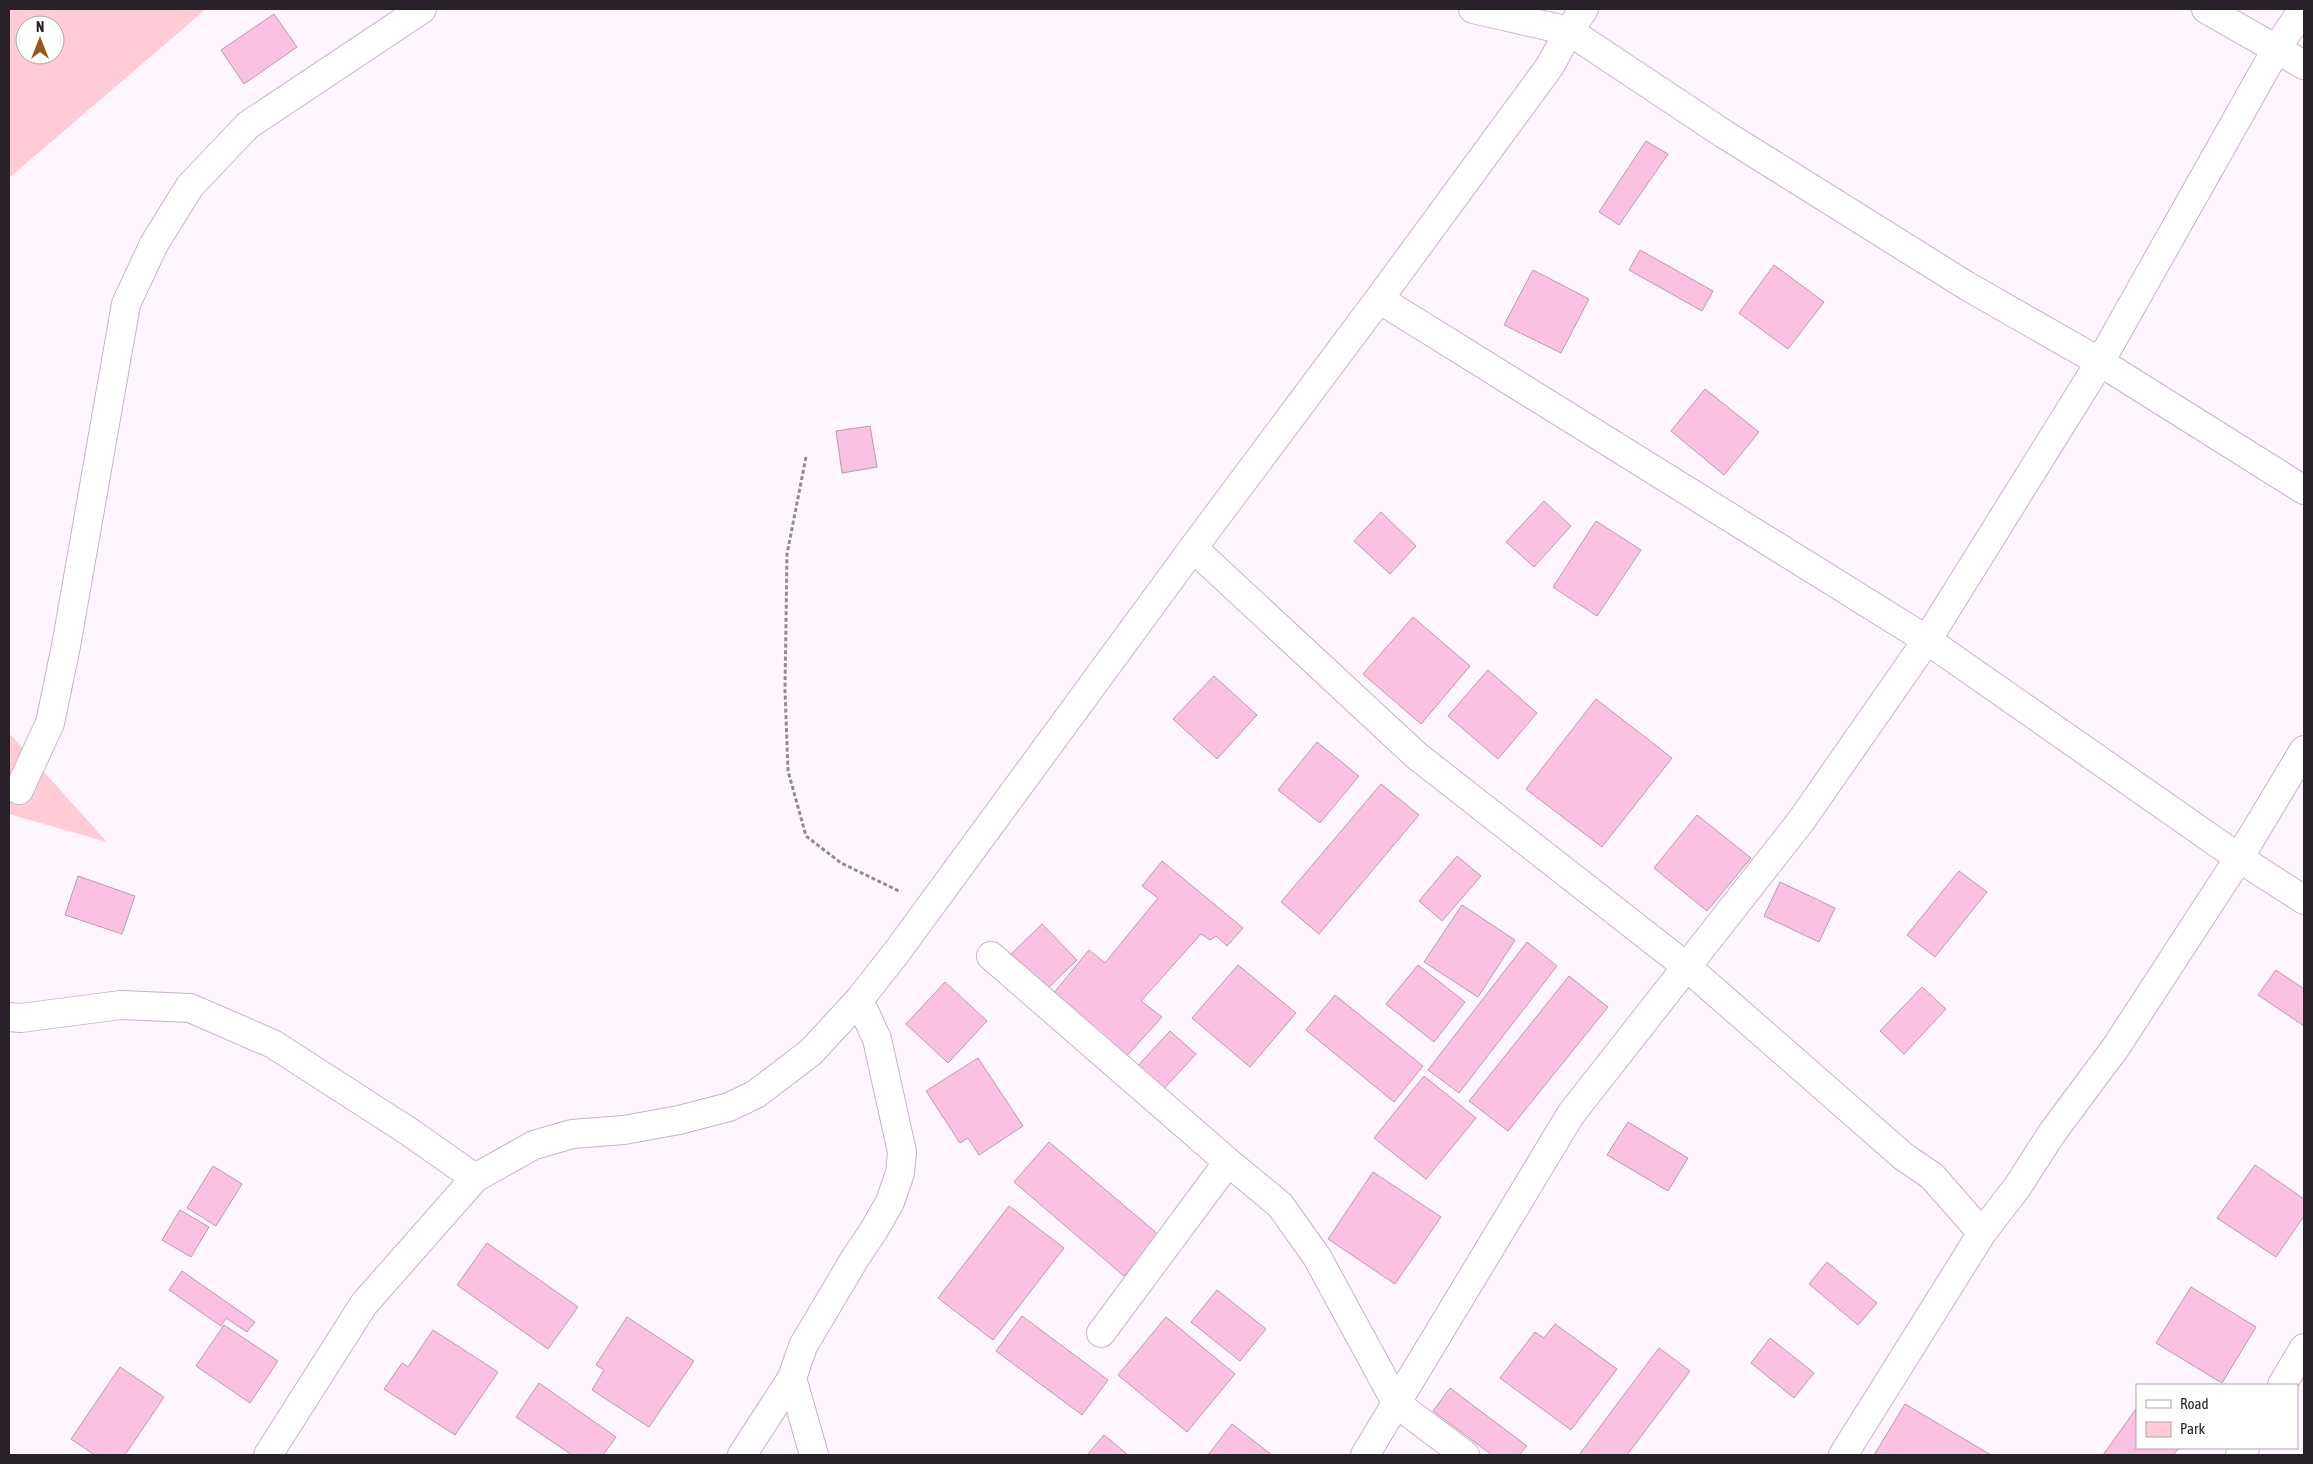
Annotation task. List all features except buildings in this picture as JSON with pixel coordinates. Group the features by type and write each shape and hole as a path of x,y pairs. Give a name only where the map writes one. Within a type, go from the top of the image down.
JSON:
{"street":[{"path":"18,790 50,723 66,646 126,304 154,244 190,186 248,125 422,9"},
{"path":"1473,9 1577,20 1724,134 1967,286 2100,362 2304,490"},
{"path":"2206,9 2304,65"},
{"path":"1365,1455 1571,1114 1801,821 1927,640 2100,362 2277,48 2304,9"},
{"path":"268,1455 364,1304 475,1178 534,1145 572,1134 624,1130 729,1107 756,1094 811,1052 858,1000 930,906 1550,66 1577,20"},
{"path":"1379,299 1927,640 2239,858 2304,900"},
{"path":"1193,548 1417,756 1687,967 1904,1157 1932,1176 1982,1233"},
{"path":"1843,1455 1982,1233 2018,1186 2052,1133 2116,1047 2239,858 2304,750"},
{"path":"991,956 1280,1205 1317,1257 1397,1404 1465,1455"},
{"path":"742,1455 792,1378 803,1346 890,1202 900,1173 902,1152 877,1039 858,1000"},
{"path":"9,1017 21,1018 121,1005 190,1008 273,1044 408,1131 475,1178"},
{"path":"1101,1333 1228,1162"},
{"path":"2283,1384 2304,1348"},
{"path":"792,1378 814,1455"}],"path":[{"path":"806,457 787,554 785,690 788,771 806,836 841,863 930,906"}],"green space":[{"path":"9,9 206,9 9,178"},
{"path":"9,733 107,842 9,814"}]}
